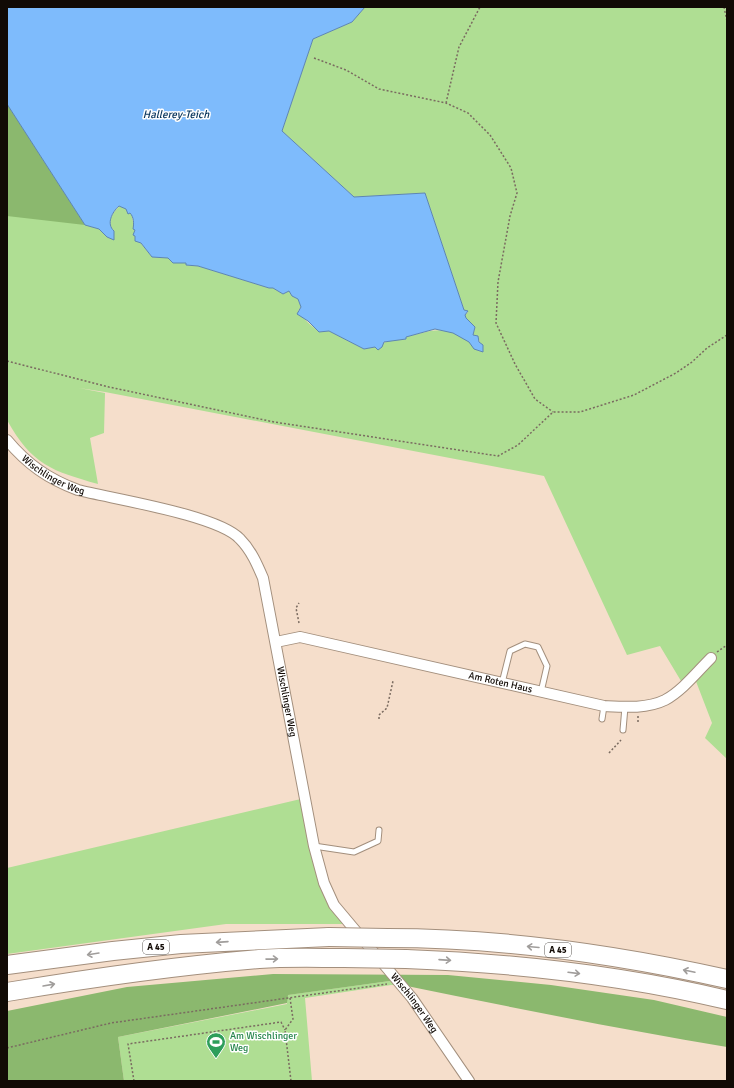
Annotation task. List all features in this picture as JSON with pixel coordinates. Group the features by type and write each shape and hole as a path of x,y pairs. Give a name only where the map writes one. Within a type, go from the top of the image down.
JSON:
{"highway":[{"name":"A 45","path":"7,970 52,960 113,951 181,944 328,937 419,938 547,948 664,966 727,979"},
{"name":"A 45","path":"8,992 68,981 183,966 261,959 406,958 497,964 607,977 676,988 727,1000"},
{"path":"7,965 52,960"}],"street":[{"name":"Wischlinger Weg","path":"7,440 32,466 62,484 78,490 192,517 219,525 239,538 256,561 263,578 314,846 324,883 334,905 412,998 469,1081"},
{"name":"Am Roten Haus","path":"276,642 300,637 604,706 625,708 653,704 665,700 676,692 711,658"}],"lane":[{"path":"502,683 510,651 525,644 538,647 547,666 541,692"},
{"path":"602,719 604,706"},
{"path":"623,730 625,708"},
{"path":"314,846 354,852 378,841 379,830"}],"path":[{"path":"446,103 459,47 480,7"},
{"path":"724,7 727,21"},
{"path":"314,58 346,70 379,89 446,103 468,113 490,135 510,168 517,193 510,216 498,282 496,323 510,354 535,399 553,412 580,412 634,395 676,373 692,362 707,348 727,335"},
{"path":"7,361 108,386 274,422 442,449 498,456 518,445 553,412"},
{"path":"299,603 296,608 299,623"},
{"path":"378,719 379,715 387,708 393,681"},
{"path":"637,713 638,722"},
{"path":"609,753 621,740"},
{"path":"7,1048 111,1023 400,983"},
{"path":"285,1030 293,1019 290,998"},
{"path":"134,1081 128,1044 282,1022 285,1030 292,1081"}],"green space":[{"path":"365,7 727,7 727,759 705,738 712,723 692,671 681,681 660,646 627,655 544,476 79,388 105,393 104,433 90,438 98,484 56,470 35,457 25,447 7,420 7,104 85,225 99,229 107,237 114,240 114,231 110,225 110,222 112,215 120,206 132,215 135,236 152,257 169,258 173,263 186,263 187,265 198,266 273,288 283,294 289,291 292,296 298,299 301,307 298,311 300,314 319,332 329,331 364,349 375,347 388,341 406,339 406,337 437,330 452,332 468,341 476,349 483,352 478,336 473,336 475,327 466,319 465,315 468,312 464,310 425,193 354,197 282,131 313,39 352,22"},
{"path":"7,104 85,225 7,216"},
{"path":"305,798 318,859 347,924 226,924 7,954 7,868"},
{"path":"273,974 448,975 551,985 654,1000 727,1017 727,1047 605,1025 402,985 397,980 288,995 287,1003 118,1037 124,1081 7,1081 7,1011 127,987"},
{"name":"Am Wischlinger Weg","path":"397,980 402,985 391,985 305,998 312,1081 124,1081 118,1037 287,1004 287,995"}],"water":[{"name":"Hallerey-Teich","path":"7,7 365,7 352,22 313,39 282,131 354,197 425,193 464,310 468,311 465,315 466,318 475,327 473,335 478,336 479,342 483,345 483,352 474,349 469,342 453,333 435,329 406,337 406,339 384,342 382,347 378,350 375,347 364,349 329,331 319,332 308,321 297,314 301,307 298,299 292,296 289,291 283,294 273,288 198,266 186,265 186,263 173,263 168,258 152,257 141,243 135,241 135,236 133,235 135,230 133,229 133,219 130,213 128,214 126,209 119,206 114,211 111,218 110,225 114,231 114,240 107,237 99,229 85,225 7,104"}],"place":[{"name":"Am Wischlinger Weg","path":"216,1059"}]}
